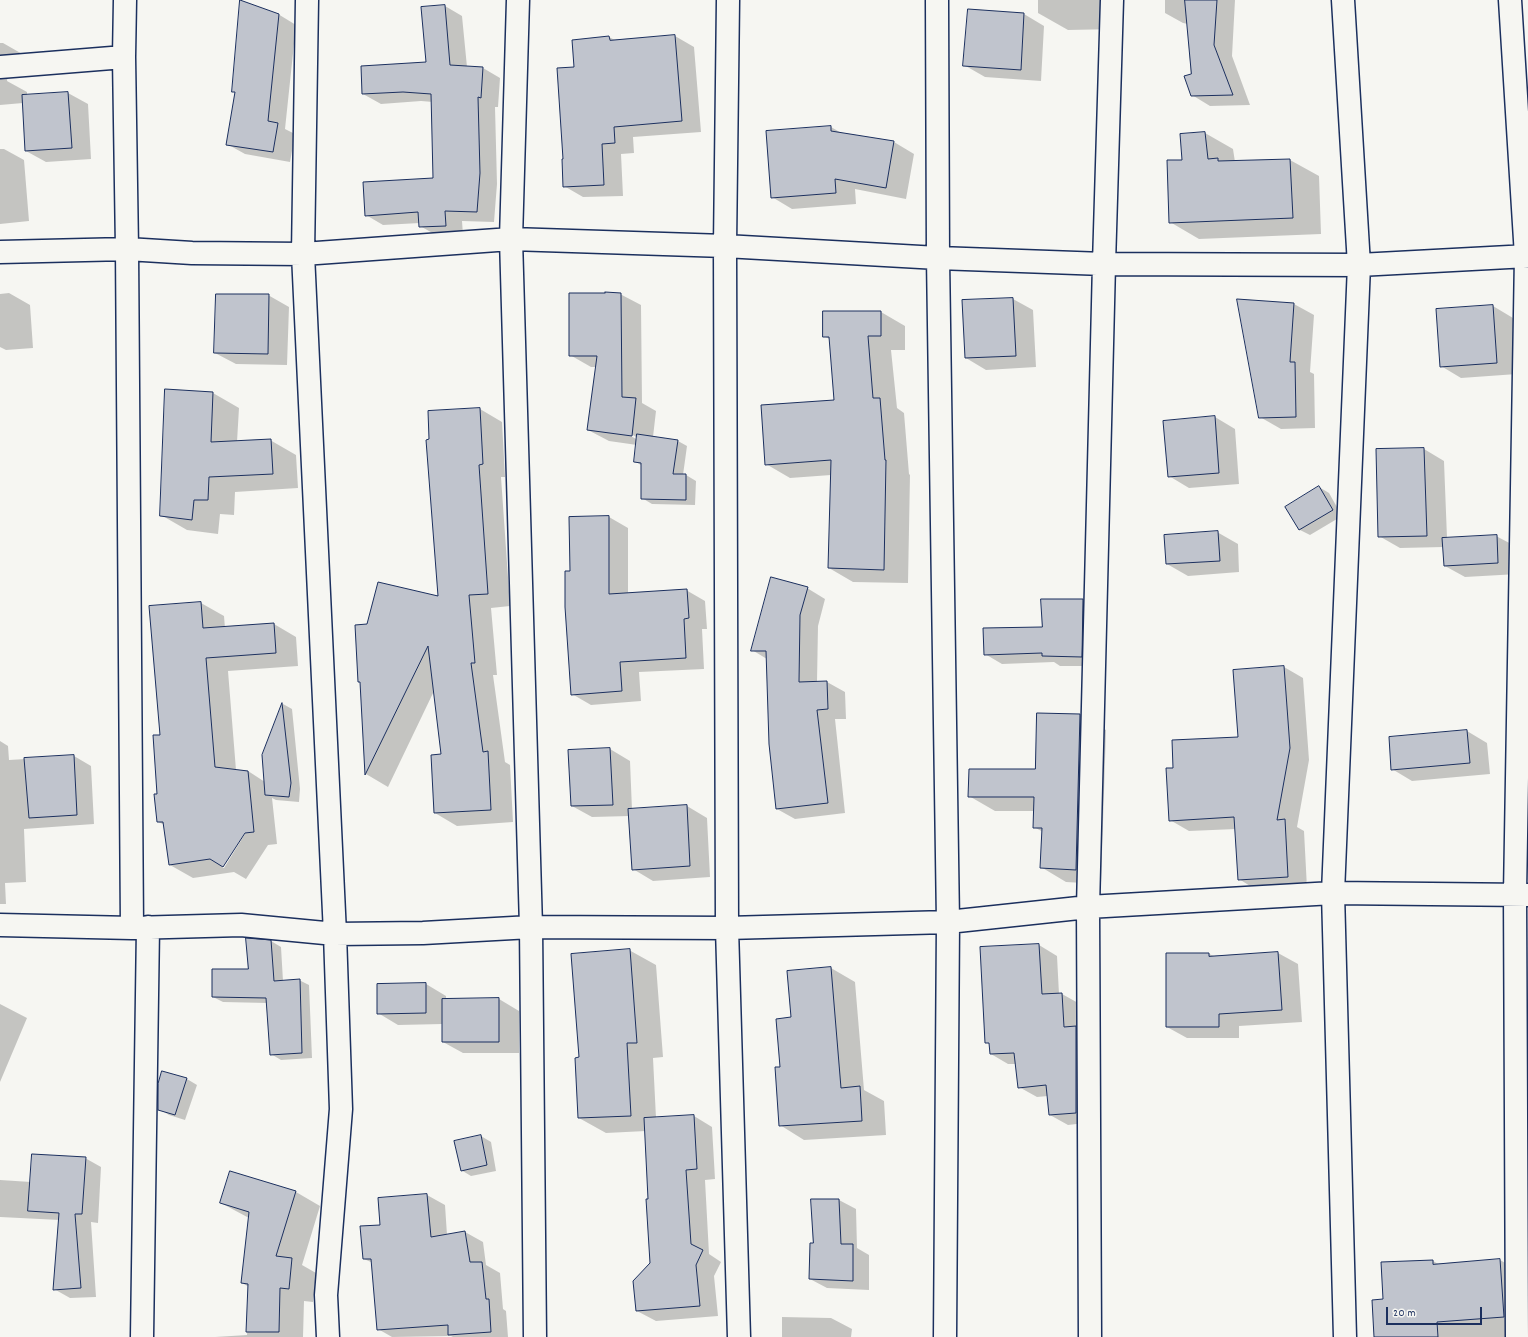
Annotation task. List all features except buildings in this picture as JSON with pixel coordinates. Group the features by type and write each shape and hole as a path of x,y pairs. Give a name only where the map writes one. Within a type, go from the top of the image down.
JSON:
{"street":[{"path":"125,0 124,57 127,249 140,928 142,1337"},
{"path":"307,0 303,254 336,934 341,1109 326,1295 328,1337"},
{"path":"518,0 510,239 531,927 534,1337"},
{"path":"728,0 725,246 727,928 739,1337"},
{"path":"937,0 938,258 948,922 945,1337"},
{"path":"1090,1337 1088,907 1112,0"},
{"path":"1342,0 1360,265 1333,893 1345,1337"},
{"path":"1510,0 1527,256 1517,1337"},
{"path":"0,67 124,57"},
{"path":"0,252 127,249 192,253 303,254 510,239 725,246 938,258 1104,264 1360,265 1527,256"},
{"path":"0,925 140,928 241,925 336,934 423,933 531,927 727,928 948,922 1088,907 1333,893 1521,894"}]}
